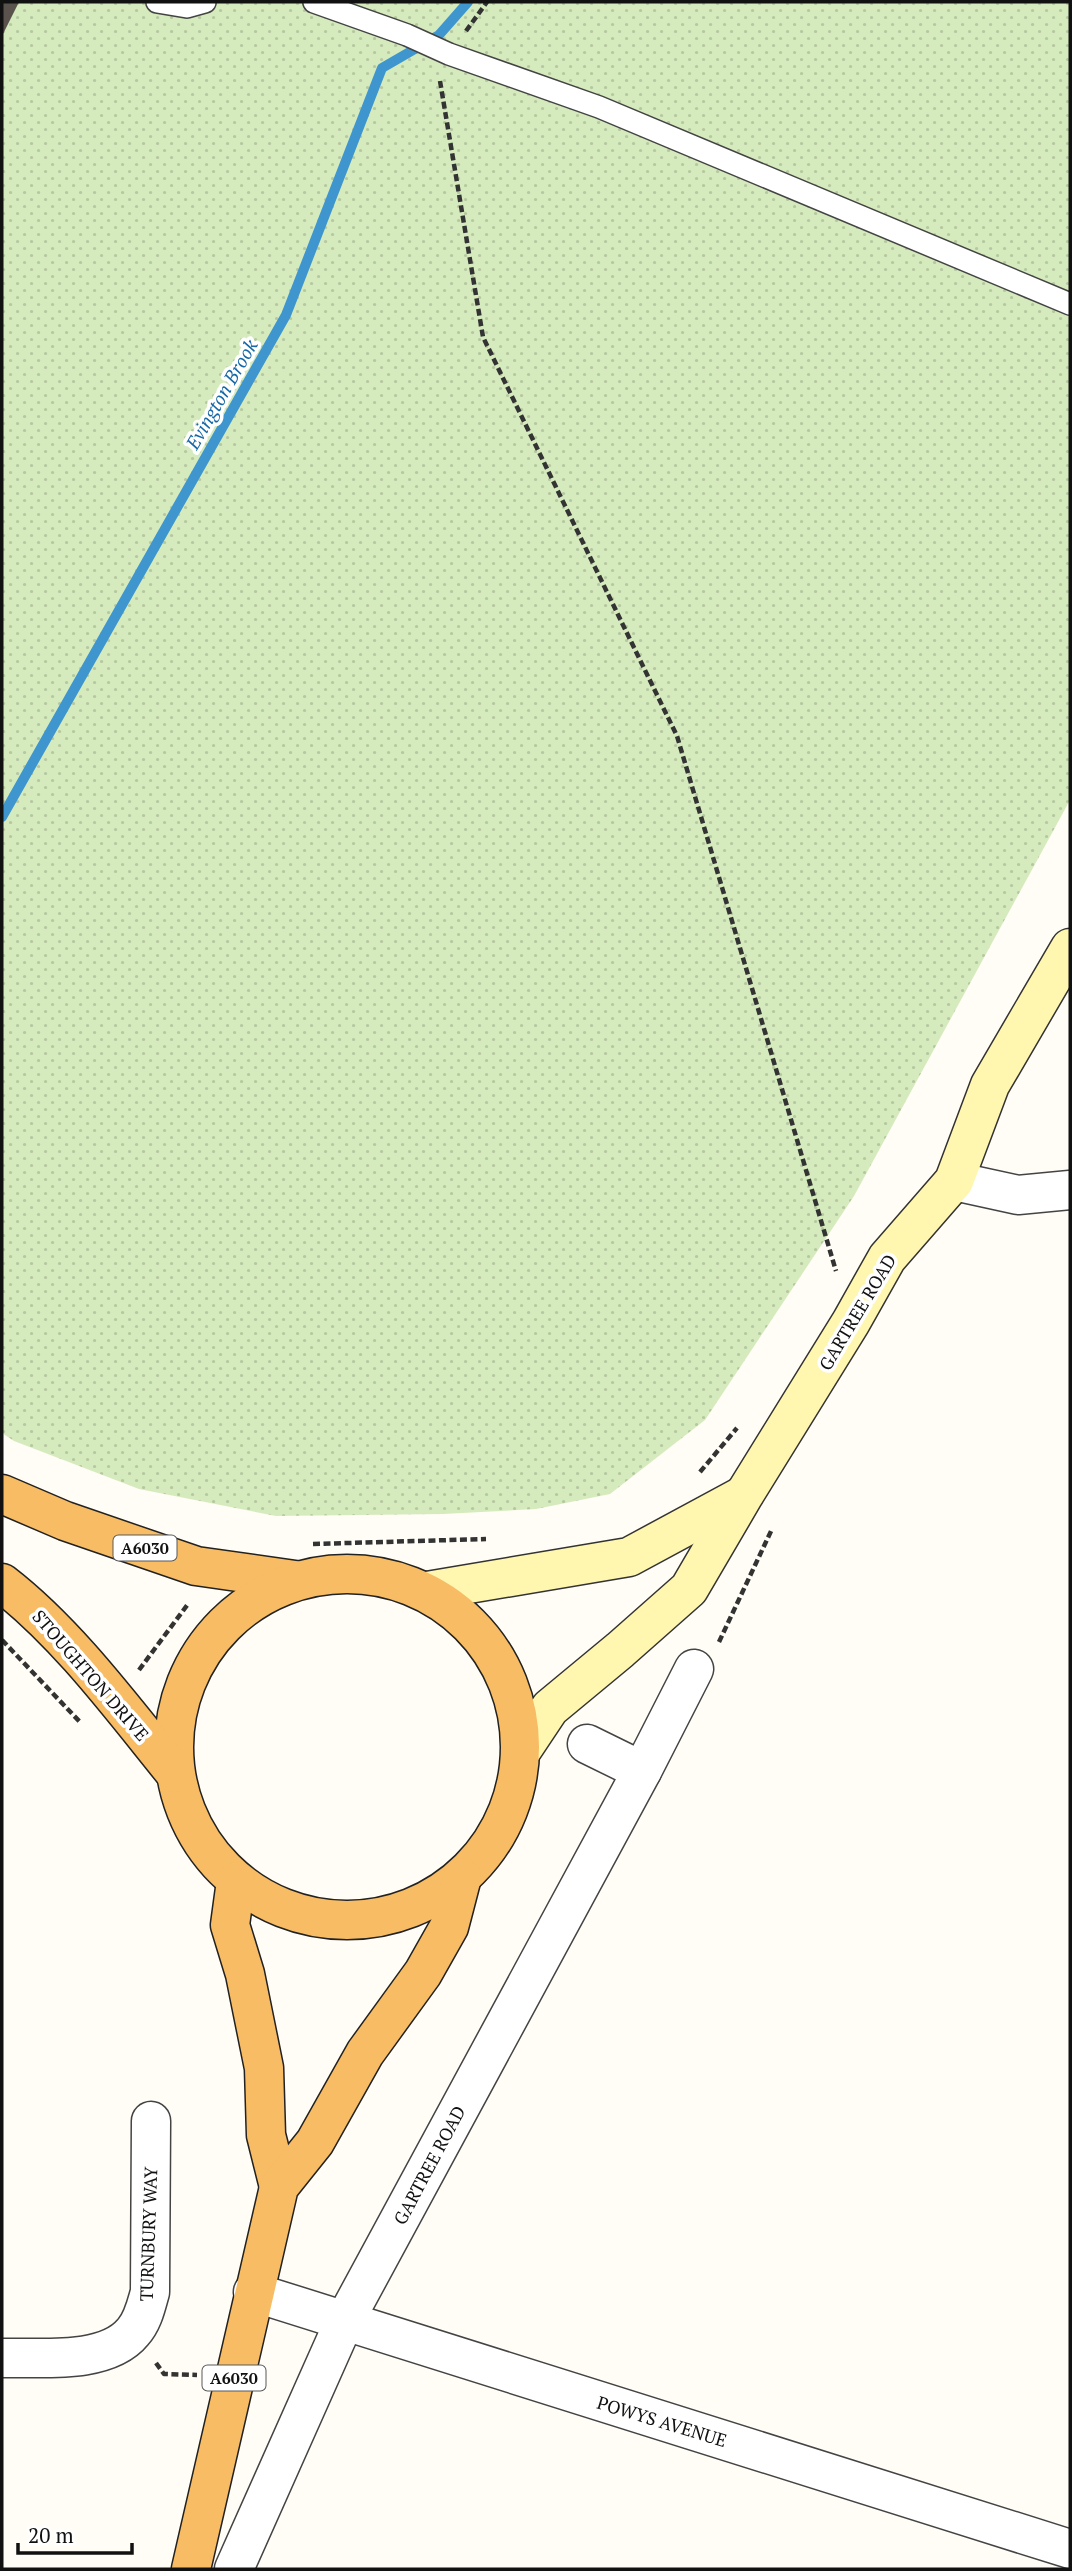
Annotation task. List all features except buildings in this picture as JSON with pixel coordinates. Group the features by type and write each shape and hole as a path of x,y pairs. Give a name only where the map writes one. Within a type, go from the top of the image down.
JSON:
{"highway":[{"name":"A6030","path":"2,1494 65,1521 196,1566 295,1580"},
{"path":"375,1574 427,1591 485,1640 517,1706 522,1750 513,1800 484,1855 462,1877 394,1915 331,1920 273,1904 236,1881 214,1860 191,1824 175,1773 181,1693 211,1636 256,1598 295,1580 375,1574"},
{"name":"STOUGHTON DRIVE","path":"2,1583 29,1604 114,1697 175,1773"},
{"name":"A6030","path":"191,2569 279,2187 315,2142 365,2053 423,1973 449,1927 462,1877"},
{"name":"A6030","path":"236,1881 230,1925 245,1974 264,2068 266,2135 279,2187"}],"main road":[{"name":"GARTREE ROAD","path":"522,1750 550,1708 689,1588 887,1258 954,1181 990,1085 1070,948"},
{"name":"GARTREE ROAD","path":"427,1591 629,1558 744,1495"}],"street":[{"path":"954,1181 1018,1195 1070,1190"},
{"name":"GARTREE ROAD","path":"234,2569 344,2322 642,1771 694,1669"},
{"path":"587,1744 642,1771"},
{"name":"TURNBURY WAY","path":"133,2333 144,2315 150,2292 151,2121"},
{"name":"POWYS AVENUE","path":"253,2292 1070,2549"},
{"path":"2,2358 79,2356 114,2348 133,2333"}],"lane":[{"path":"157,2 187,7 205,2"},
{"path":"314,2 599,107 1070,304"}],"path":[{"path":"438,49 483,337 677,736 837,1275 844,1265"},
{"path":"689,1479 700,1472 742,1422"},
{"path":"312,1544 488,1539"},
{"path":"114,1697 144,1666 190,1601 196,1566"},
{"path":"133,2333 164,2374 192,2374 232,2384"}],"green space":[{"path":"2,2 1070,2 1070,800 854,1196 705,1420 610,1494 536,1509 443,1514 276,1516 139,1489 14,1441 2,1433"}],"waterway":[{"name":"Evington Brook","path":"2,817 286,315 382,68 439,35 468,2"}]}
